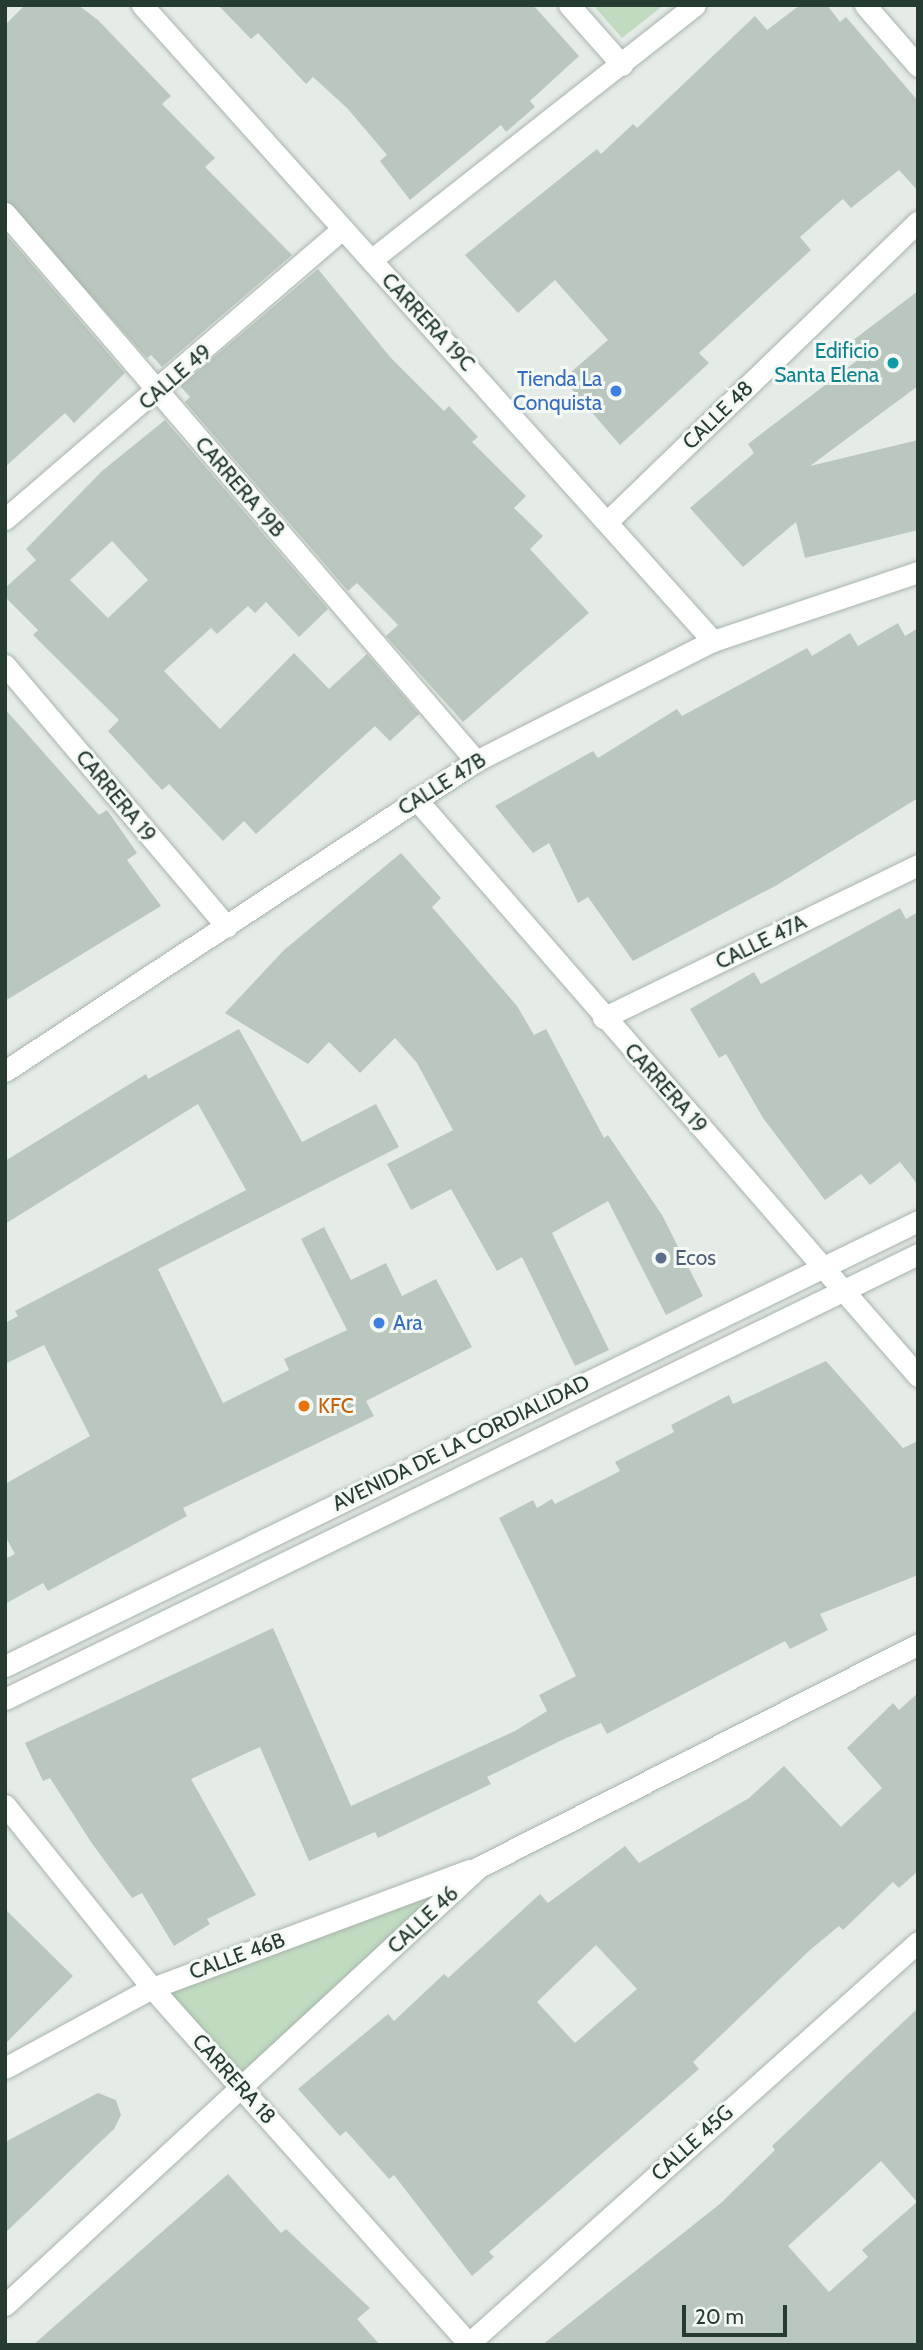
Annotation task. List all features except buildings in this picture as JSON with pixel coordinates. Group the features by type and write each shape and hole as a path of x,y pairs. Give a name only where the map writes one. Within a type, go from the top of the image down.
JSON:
{"street":[{"name":"CARRERA 19C","path":"142,5 341,230 610,519 713,641"},
{"path":"569,5 622,65"},
{"path":"371,260 695,5"},
{"path":"865,5 918,66"},
{"name":"CARRERA 19B","path":"5,213 476,761"},
{"name":"CALLE 48","path":"610,519 918,222"},
{"name":"CALLE 49","path":"5,520 158,392 341,230"},
{"name":"CALLE 47B","path":"5,1071 476,761 713,641 918,572"},
{"name":"CARRERA 19","path":"5,665 227,927"},
{"name":"CARRERA 19","path":"415,799 603,1018 918,1376"},
{"name":"CALLE 47A","path":"603,1018 918,865"},
{"name":"AVENIDA DE LA CORDIALIDAD","path":"5,1666 918,1221"},
{"name":"AVENIDA DE LA CORDIALIDAD","path":"5,1699 918,1254"},
{"name":"CALLE 46","path":"5,2305 244,2090 479,1867 918,1644"},
{"name":"CARRERA 18","path":"5,1805 152,1988 469,2344"},
{"name":"CALLE 46B","path":"5,2068 152,1988 479,1867"},
{"name":"CALLE 45G","path":"469,2344 918,1942"}],"green space":[{"path":"593,5 664,5 622,38"},
{"path":"458,1882 244,2080 163,1992"}],"place":[{"name":"Edificio Santa Elena","path":"893,363"},
{"name":"Tienda La Conquista","path":"616,391"},
{"name":"Ecos","path":"661,1258"},
{"name":"Ara","path":"379,1323"},
{"name":"KFC","path":"304,1406"}]}
